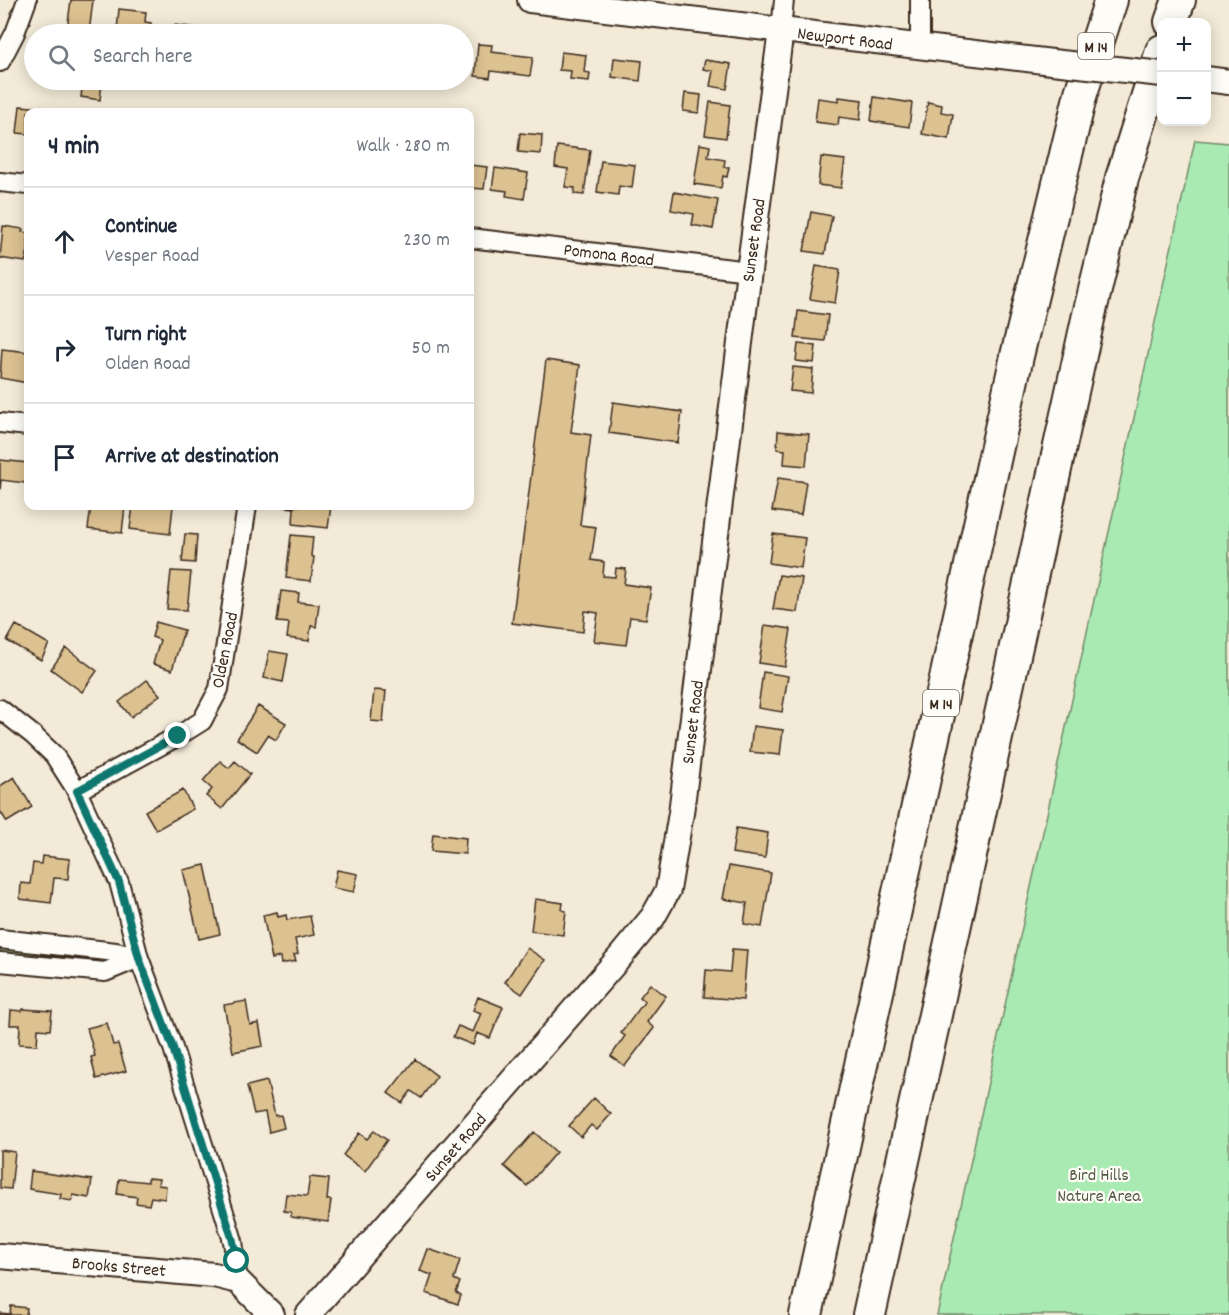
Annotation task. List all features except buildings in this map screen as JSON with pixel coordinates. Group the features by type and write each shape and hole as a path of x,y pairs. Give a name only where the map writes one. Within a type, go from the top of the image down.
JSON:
{"highway":[{"name":"M 14","path":"806,1315 1017,356 1081,93 1111,0"},
{"path":"1172,18 1179,0"},
{"path":"869,1315 1088,319 1122,178 1157,64"}],"street":[{"path":"0,62 15,33 27,0"},
{"name":"Newport Road","path":"530,0 1157,74"},
{"name":"Sunset Road","path":"308,1315 620,957 657,911 668,890 681,813 784,0"},
{"path":"920,0 920,46"},
{"path":"1211,80 1229,82"},
{"path":"0,182 24,185"},
{"name":"Pomona Road","path":"474,238 749,271"},
{"path":"0,423 24,426"},
{"name":"Olden Road","path":"77,791 202,721 219,689 246,510"},
{"path":"0,709 54,755 77,791 119,882 139,958 173,1048 233,1241 238,1281 272,1315"},
{"path":"0,939 116,952 139,958"},
{"path":"0,962 105,972 139,958"},
{"name":"Brooks Street","path":"0,1256 184,1271 238,1281"}],"green space":[{"name":"Bird Hills Nature Area","path":"1195,140 1229,143 1229,1315 937,1315"},
{"path":"0,947 114,959 119,964 0,955"}],"route":[{"path":"178,736 77,791 119,882 139,958 173,1048 233,1241 237,1261"}]}
